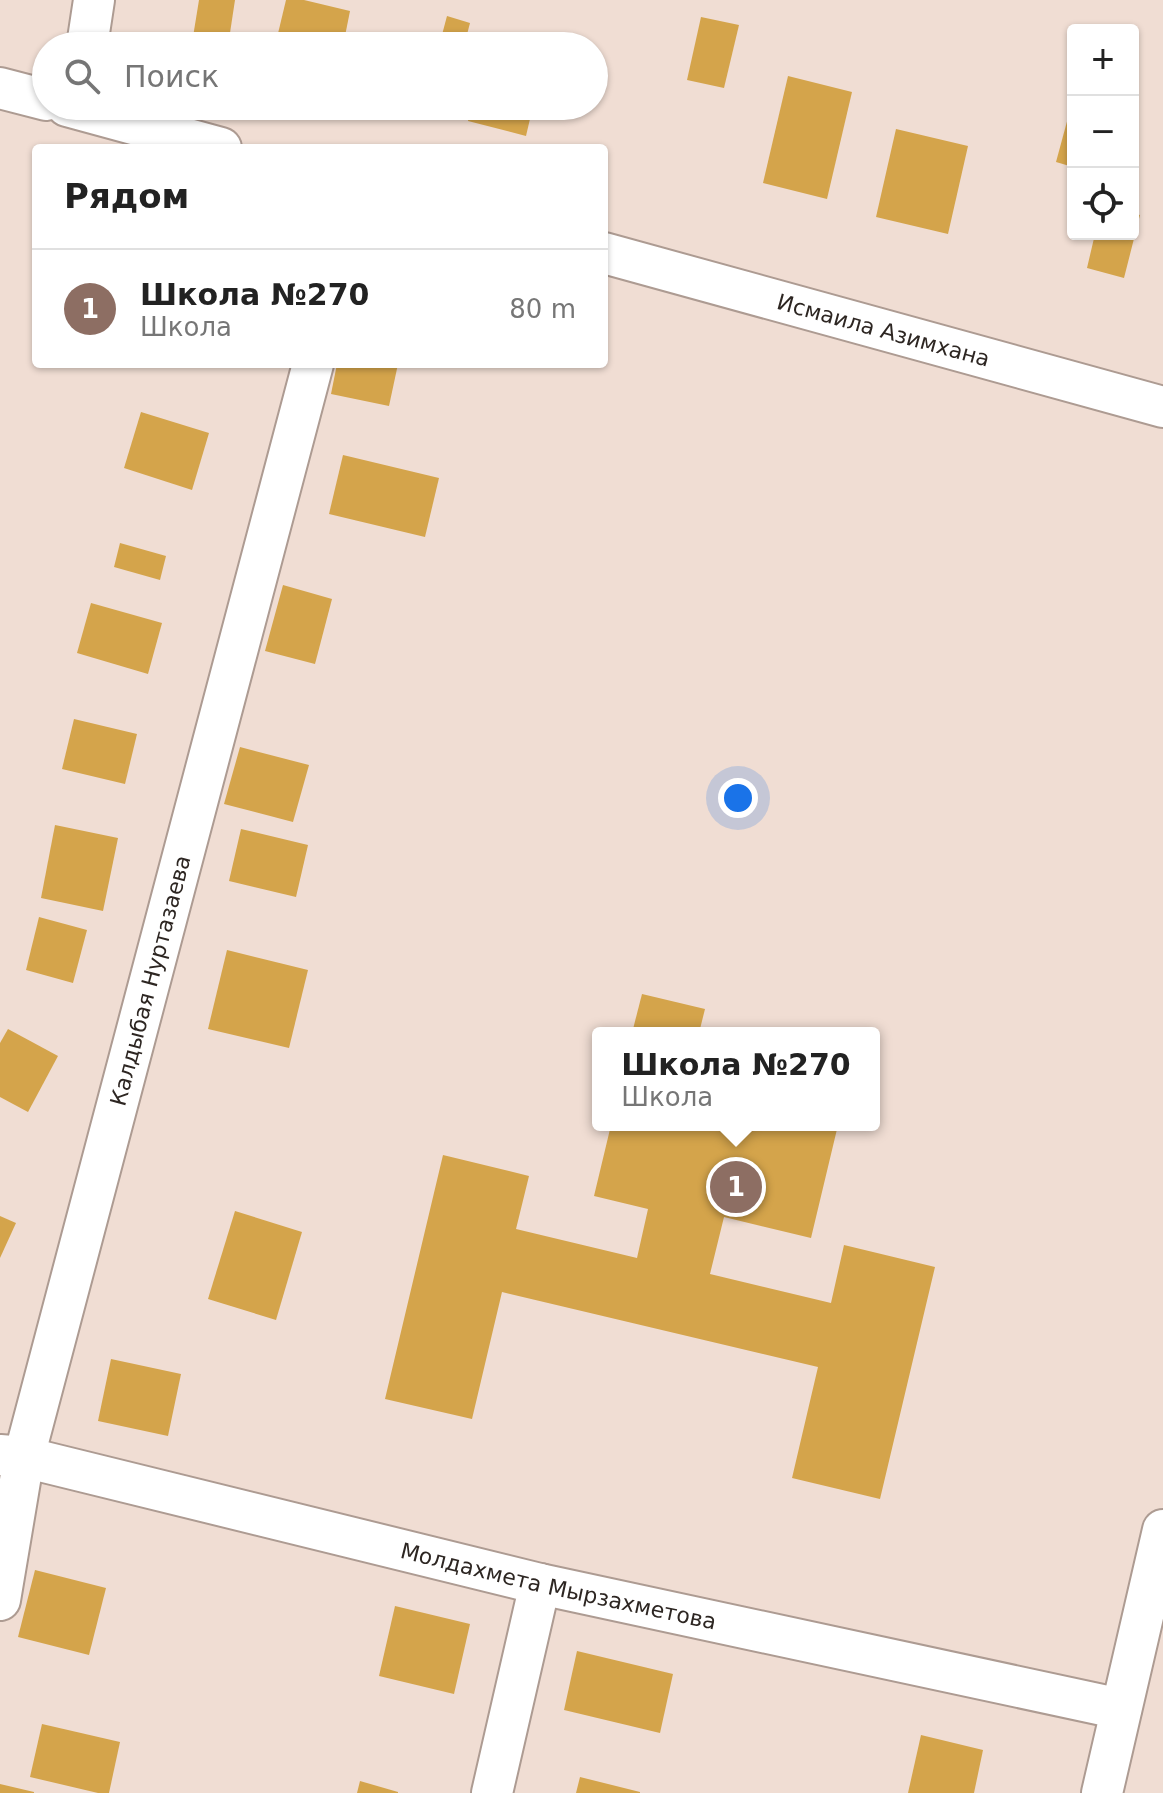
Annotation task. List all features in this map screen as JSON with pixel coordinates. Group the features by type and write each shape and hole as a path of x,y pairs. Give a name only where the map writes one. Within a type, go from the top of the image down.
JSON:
{"street":[{"path":"89,32 94,0"},
{"path":"0,88 32,96"},
{"path":"121,120 207,144"},
{"name":"Исмаила Азимхана","path":"608,254 1163,407"},
{"name":"Калдыбая Нуртазаева","path":"0,1600 12,1456 312,368"},
{"name":"Молдахмета Мырзахметова","path":"12,1456 540,1584 1121,1709"},
{"path":"1102,1793 1163,1530"},
{"path":"492,1793 540,1584"}],"building":[{"path":"199,0 235,0 230,32 194,32"},
{"path":"286,0 304,0 350,11 346,32 278,32"},
{"path":"447,16 470,23 468,32 443,32"},
{"path":"701,17 739,25 724,88 687,80"},
{"path":"788,76 852,92 827,199 763,183"},
{"path":"468,120 530,120 526,136"},
{"path":"1067,121 1067,165 1056,162"},
{"path":"896,129 968,146 948,234 876,217"},
{"path":"1094,240 1134,240 1124,278 1087,268"},
{"path":"336,368 397,368 389,406 331,394"},
{"path":"141,412 209,433 192,490 124,468"},
{"path":"343,455 439,478 425,537 329,514"},
{"path":"120,543 166,556 160,580 114,567"},
{"path":"283,585 332,599 315,664 265,651"},
{"path":"91,603 162,623 148,674 77,653"},
{"path":"74,719 137,734 125,784 62,769"},
{"path":"240,747 309,765 293,822 224,804"},
{"path":"55,825 118,838 103,911 41,898"},
{"path":"241,829 308,845 296,897 229,881"},
{"path":"39,917 87,930 73,983 26,970"},
{"path":"227,950 308,970 289,1048 208,1029"},
{"path":"642,994 705,1009 700,1027 634,1027"},
{"path":"8,1029 58,1056 28,1112 0,1097 0,1043"},
{"path":"610,1131 837,1131 811,1238 724,1217 710,1274 831,1303 844,1245 935,1267 880,1499 792,1478 818,1367 502,1292 472,1419 385,1399 443,1155 529,1176 516,1229 637,1258 648,1209 594,1196"},
{"path":"235,1211 302,1232 276,1320 208,1299"},
{"path":"0,1216 16,1223 0,1258"},
{"path":"111,1359 181,1374 168,1436 98,1421"},
{"path":"35,1570 106,1588 89,1655 18,1637"},
{"path":"395,1606 470,1624 454,1694 379,1676"},
{"path":"577,1651 673,1674 660,1733 564,1710"},
{"path":"42,1724 120,1742 109,1793 30,1777"},
{"path":"921,1735 983,1750 974,1793 908,1793"},
{"path":"580,1777 640,1792 640,1793 576,1793"},
{"path":"360,1781 398,1792 398,1793 357,1793"},
{"path":"0,1784 34,1792 34,1793 0,1793"}],"place":[{"name":"Школа №270","path":"736,1187"}]}
